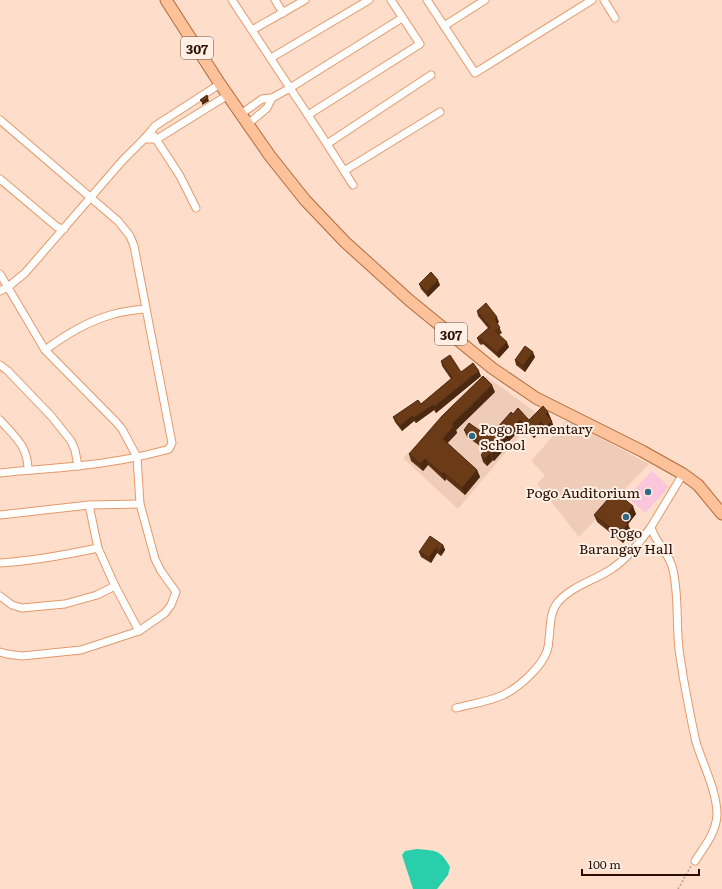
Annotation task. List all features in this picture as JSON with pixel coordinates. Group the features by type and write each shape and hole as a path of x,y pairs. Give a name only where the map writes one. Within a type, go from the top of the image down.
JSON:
{"main road":[{"name":"307","path":"166,0 220,84 270,156 305,200 345,242 409,300 492,368 536,398 642,451 683,474 698,486 722,514"}],"street":[{"path":"232,0 353,185"},
{"path":"275,0 283,13"},
{"path":"252,30 305,0"},
{"path":"271,58 369,0"},
{"path":"308,115 420,44 391,0"},
{"path":"444,26 485,0"},
{"path":"430,1 444,26 475,73 592,0"},
{"path":"604,0 615,18"},
{"path":"241,114 262,99 272,98 290,88 402,18"},
{"path":"327,144 431,75"},
{"path":"0,291 26,273 123,160 155,126 220,84"},
{"path":"144,139 157,139 228,95"},
{"path":"248,124 267,108 272,98"},
{"path":"344,172 440,112"},
{"path":"0,120 118,221 130,236 134,246 172,444 169,449 137,458 78,466 0,473"},
{"path":"151,131 180,176 196,208"},
{"path":"0,179 57,227 64,229"},
{"path":"0,274 45,350 122,429 137,458 140,504 155,559 160,571 176,592 171,605 165,613 140,631 81,650 22,656 0,652"},
{"path":"45,350 67,334 88,322 116,313 145,309"},
{"path":"0,365 8,371 67,435 75,450 78,466"},
{"path":"0,420 26,451 28,458 28,470"},
{"path":"456,708 502,696 514,689 533,672 542,662 547,651 550,637 550,622 553,611 558,602 570,591 610,570 636,548 651,527 683,474"},
{"path":"0,515 90,505 140,504"},
{"path":"90,505 98,548 115,586 140,631"},
{"path":"651,527 656,539 668,556 673,569 679,648 683,677 696,742 710,785 716,811 715,824 712,833 695,861"},
{"path":"0,563 22,562 98,548"},
{"path":"0,596 12,604 22,608 65,604 97,595 115,586"}],"path":[{"path":"678,889 695,861"}],"shaded area":[{"name":"Pogo Elementary School","path":"486,376 538,414 458,509 403,458"},
{"path":"567,420 649,464 579,537 537,484 545,475 531,461"},
{"name":"Pogo Auditorium","path":"652,471 669,487 645,513 627,497"}],"water":[{"path":"417,849 437,852 443,857 450,867 448,875 437,889 413,889 402,855 405,851"}],"building":[{"path":"207,95 208,98 202,102 200,100"},
{"path":"431,272 438,280 427,292 419,284"},
{"path":"486,303 497,317 495,319 500,328 495,331 507,342 497,353 481,339 479,340 477,338 490,327 477,311"},
{"path":"525,346 533,352 523,366 515,360"},
{"path":"450,355 461,372 473,363 479,371 434,407 433,405 414,418 412,416 400,426 393,417 418,400 421,404 452,378 441,361"},
{"path":"483,376 492,385 452,424 454,426 443,439 477,470 462,488 444,473 442,474 425,459 420,464 409,454 442,416"},
{"path":"543,406 548,412 546,414 552,421 545,427 541,422 531,431 520,420 503,438 504,439 492,454 490,453 485,459 481,455 486,449 482,446 483,444 464,430 469,423 489,437 511,412 513,414 518,408 529,420"},
{"path":"616,490 633,506 623,520 628,524 620,535 594,515"},
{"path":"430,536 443,545 440,551 436,548 429,558 419,552"}],"place":[{"name":"Pogo Elementary School","path":"472,436"},
{"name":"Pogo Auditorium","path":"648,492"},
{"name":"Pogo Barangay Hall","path":"626,517"}]}
